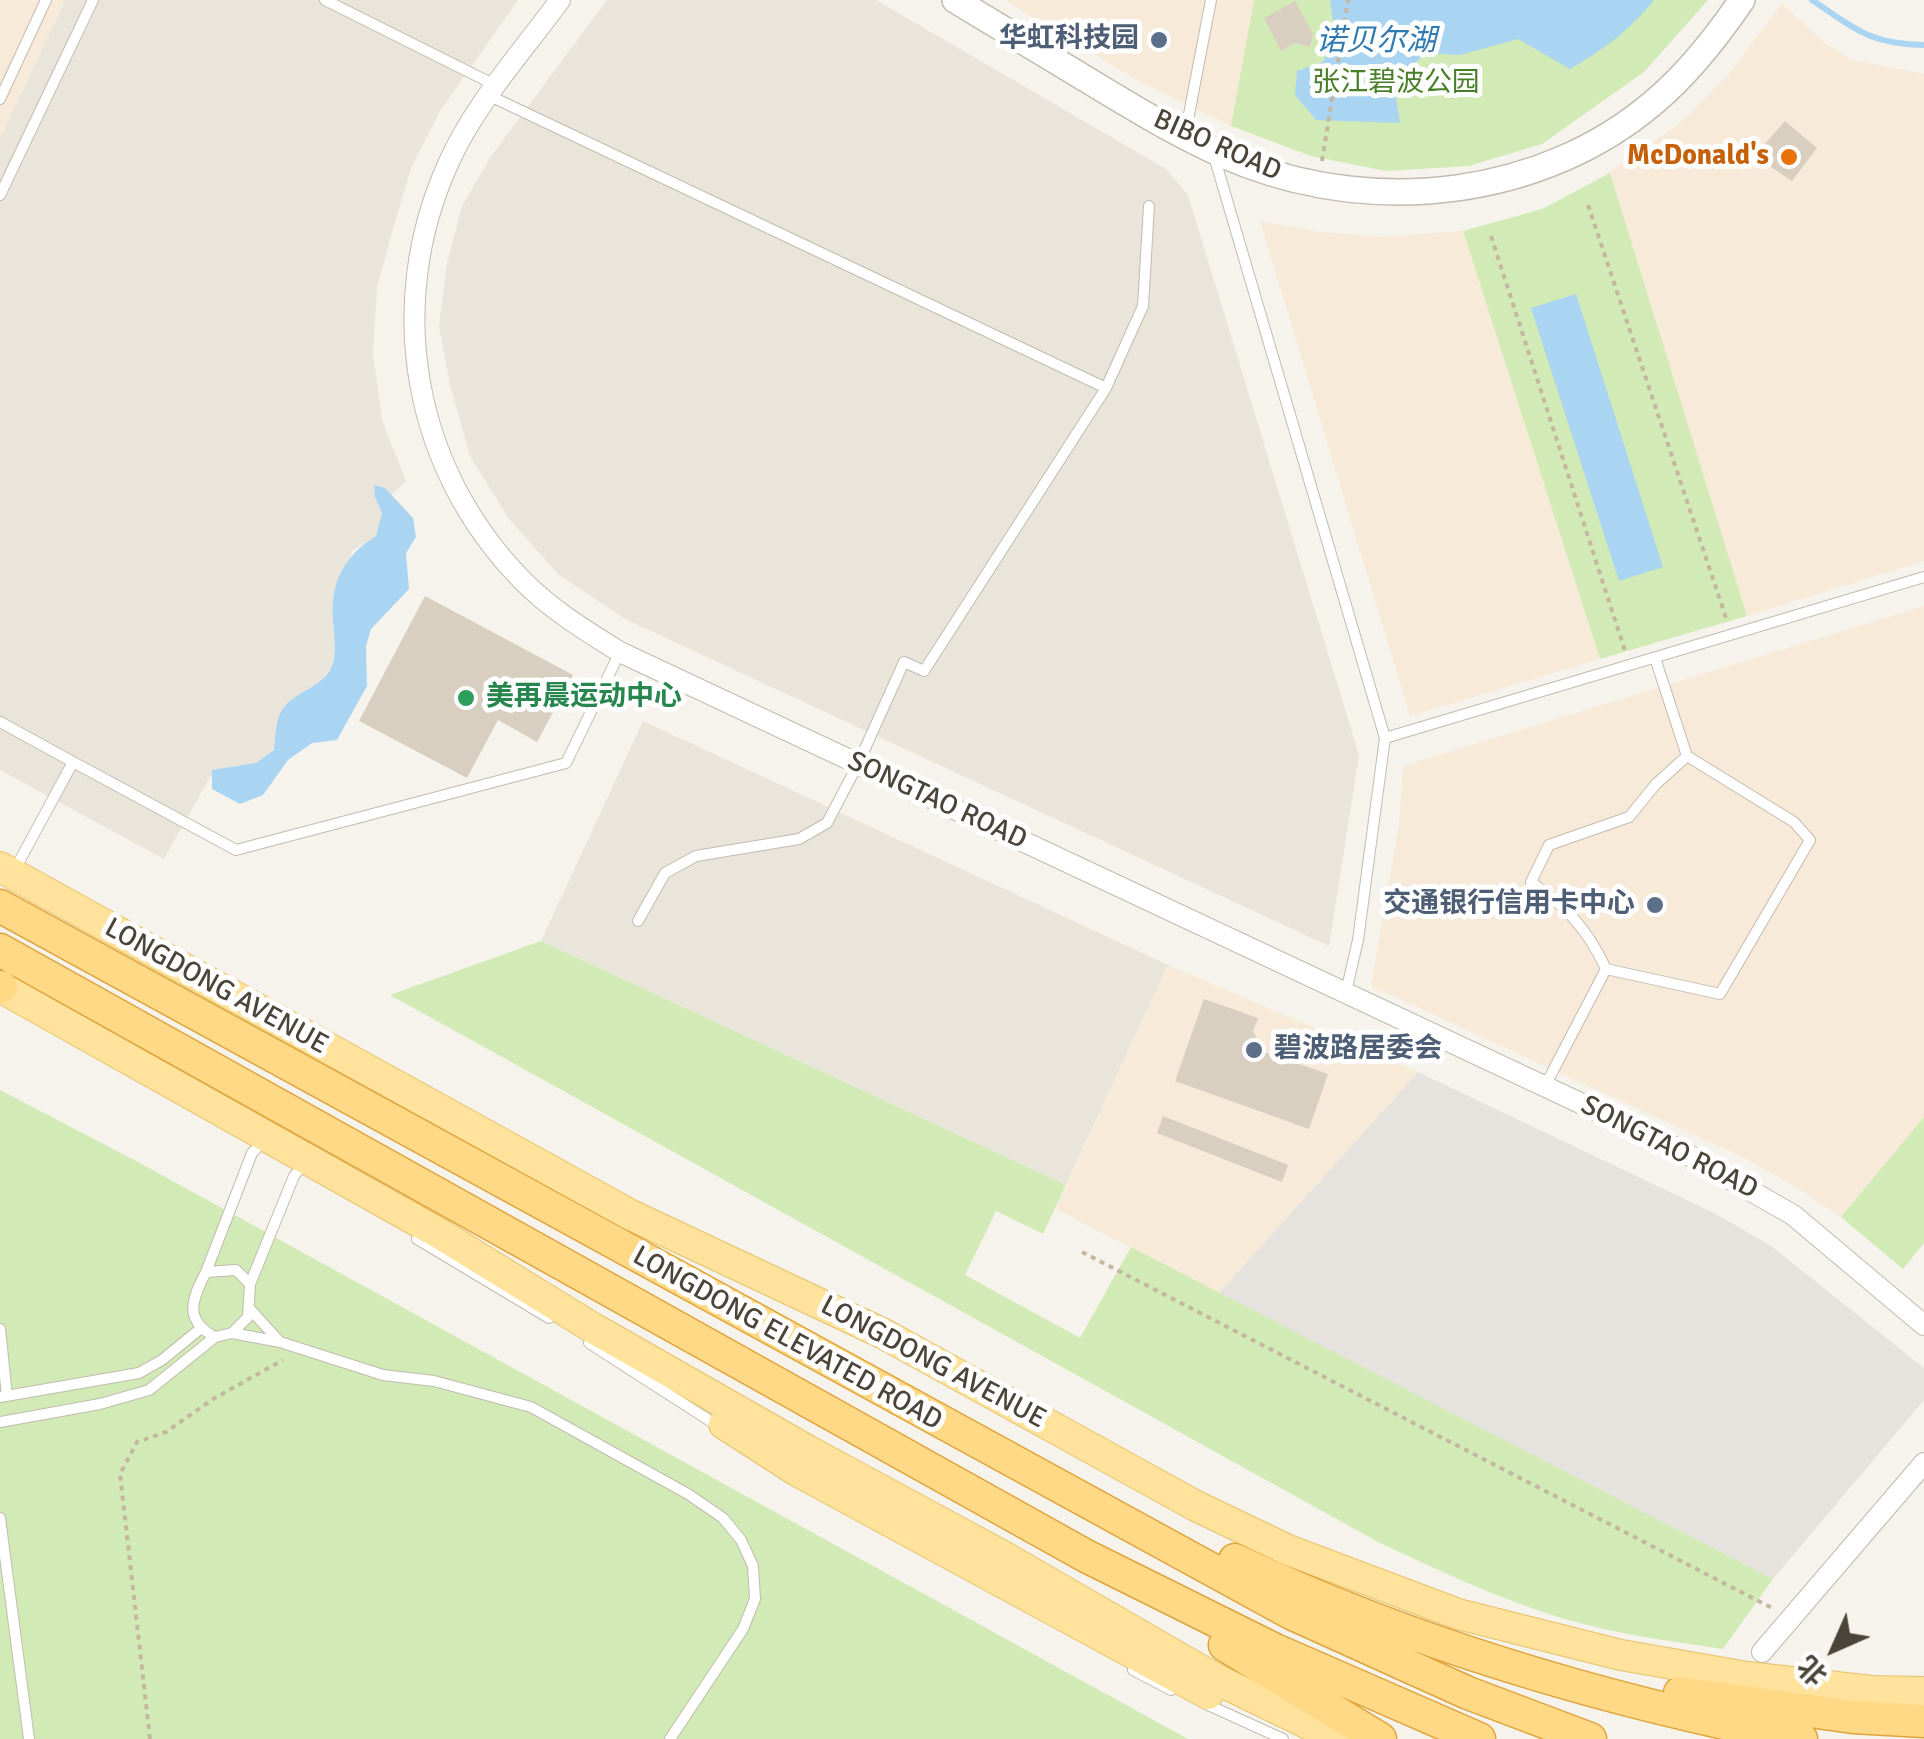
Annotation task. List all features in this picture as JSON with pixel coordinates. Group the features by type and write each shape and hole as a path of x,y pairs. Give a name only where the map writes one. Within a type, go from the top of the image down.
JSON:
{"highway":[{"name":"LONGDONG ELEVATED ROAD","path":"3,886 34,925 1291,1614 1433,1678 1590,1739"},
{"name":"LONGDONG ELEVATED ROAD","path":"0,950 1086,1556 1275,1650 1479,1739"},
{"path":"940,1422 1276,1580 1420,1636 1642,1703 1801,1739"},
{"path":"1086,1556 1380,1739"},
{"path":"1522,1669 1863,1704 1924,1721"}],"main road":[{"name":"LONGDONG AVENUE","path":"3,886 631,1215 884,1334 1196,1506 1288,1550 1458,1614 1621,1655 1863,1704 1924,1692"},
{"path":"0,987 442,1234 580,1332 797,1471 1167,1675 1307,1739"},
{"path":"580,1332 1004,1556 1216,1678 1340,1739"}],"street":[{"name":"SONGTAO ROAD","path":"560,0 493,91 449,160 421,238 414,288 413,340 419,391 433,442 457,497 487,542 524,584 620,652 1678,1149 1761,1194 1824,1239 1924,1325"},
{"name":"BIBO ROAD","path":"955,0 1213,150 1262,170 1317,185 1389,192 1464,188 1538,169 1576,153 1652,104 1694,64 1742,0"},
{"path":"1755,1659 1924,1462"}],"lane":[{"path":"0,99 3,83 46,0"},
{"path":"0,195 93,0"},
{"path":"325,0 493,91 1106,388"},
{"path":"1185,136 1211,0"},
{"path":"1213,150 1385,738 1358,940 1346,992"},
{"path":"638,920 664,873 696,856 799,839 827,822 904,662 924,671 1106,388 1143,306 1148,206"},
{"path":"1385,738 1924,577"},
{"path":"0,722 236,850 566,763 620,652"},
{"path":"1606,969 1720,994 1810,840 1794,822 1687,756 1655,658"},
{"path":"1606,969 1590,936 1561,904 1531,882 1549,845 1629,817 1656,784 1687,756"},
{"path":"3,886 73,762"},
{"path":"1545,1086 1606,969"},
{"path":"215,1338 200,1329 193,1312 194,1295 252,1153 268,1138"},
{"path":"232,1333 248,1317 250,1284 294,1176 307,1160"},
{"path":"417,1239 580,1332 794,1477 1060,1628"},
{"path":"206,1272 236,1270 250,1284"},
{"path":"250,1309 280,1342"},
{"path":"0,1329 4,1396 139,1373 200,1329"},
{"path":"0,1422 100,1404 150,1390 215,1338 232,1333 295,1346 383,1375 434,1380 531,1407 688,1494 723,1518 753,1566 755,1599 743,1629 670,1739"},
{"path":"0,1518 29,1739"},
{"path":"1621,1655 1755,1659 1924,1684"},
{"path":"1126,1666 1284,1739"}],"path":[{"path":"1317,185 1348,0"},
{"path":"1588,205 1732,635"},
{"path":"1491,236 1630,665"},
{"path":"1082,1252 1792,1618"},
{"path":"150,1739 120,1474 138,1442 166,1432 213,1398 289,1358 295,1346"}],"shaded area":[{"path":"0,0 65,0 0,138"},
{"path":"65,0 518,0 440,111 412,166 395,222 377,287 373,354 382,420 406,481 390,496 376,536 352,551 333,613 332,667 319,683 285,706 278,721 274,750 256,763 210,777 164,859 0,770 0,138"},
{"path":"607,0 876,0 1166,169 1188,195 1359,755 1329,946 625,619 559,575 509,519 470,456 450,385 439,326 447,263 462,206 492,155"},
{"name":"华虹科技园","path":"1004,0 1254,0 1231,126 1137,80"},
{"path":"1782,3 1824,43 1853,60 1924,74 1924,561 1747,616 1604,176 1684,120 1728,75"},
{"path":"1260,221 1320,232 1381,237 1463,231 1600,659 1410,716"},
{"name":"交通银行信用卡中心","path":"1924,606 1924,1117 1841,1217 1738,1155 1371,986 1399,824 1403,766"},
{"path":"643,721 1168,965 1066,1185 541,941"},
{"path":"1168,965 1418,1072 1219,1293 1056,1209"},
{"path":"1418,1072 1714,1213 1771,1246 1924,1368 1924,1400 1773,1579 1219,1293"}],"green space":[{"name":"张江碧波公园","path":"1254,0 1708,0 1644,72 1542,144 1469,166 1386,171 1311,156 1231,126"},
{"path":"1610,173 1747,616 1600,659 1463,231 1542,209"},
{"path":"541,941 1066,1185 1043,1234 996,1211 965,1275 1080,1338 1131,1247 1773,1579 1723,1649 1584,1624 1471,1584 1380,1543 390,995"},
{"path":"0,1090 140,1163 1188,1739 0,1739"},
{"path":"1924,1117 1924,1243 1903,1269 1841,1217"}],"water":[{"name":"诺贝尔湖","path":"1330,0 1654,0 1615,39 1570,69 1518,39 1460,55 1425,53 1394,84 1400,123 1316,120 1295,95 1297,71 1323,62 1335,35"},
{"path":"1576,294 1663,567 1619,581 1531,308"},
{"path":"374,485 385,488 413,518 416,537 406,553 409,589 371,629 366,646 367,686 337,740 312,743 288,760 263,795 240,804 212,789 212,770 256,763 274,750 282,710 317,684 332,666 334,594 348,561 376,536 382,513"}],"building":[{"path":"1295,1 1313,34 1310,47 1295,43 1281,51 1264,18"},
{"name":"McDonald's","path":"1785,121 1817,148 1792,181 1771,167 1764,145"},
{"name":"美再晨运动中心","path":"425,596 573,675 537,742 498,720 467,778 359,721"},
{"path":"1204,999 1258,1018 1253,1031 1264,1052 1328,1074 1309,1129 1175,1081"},
{"path":"1163,1116 1288,1165 1282,1182 1157,1133"}],"waterway":[{"path":"1812,0 1876,38 1924,45"}],"place":[{"name":"华虹科技园","path":"1159,40"},
{"name":"McDonald's","path":"1789,157"},
{"name":"美再晨运动中心","path":"466,698"},
{"name":"交通银行信用卡中心","path":"1655,905"},
{"name":"碧波路居委会","path":"1254,1050"}]}
